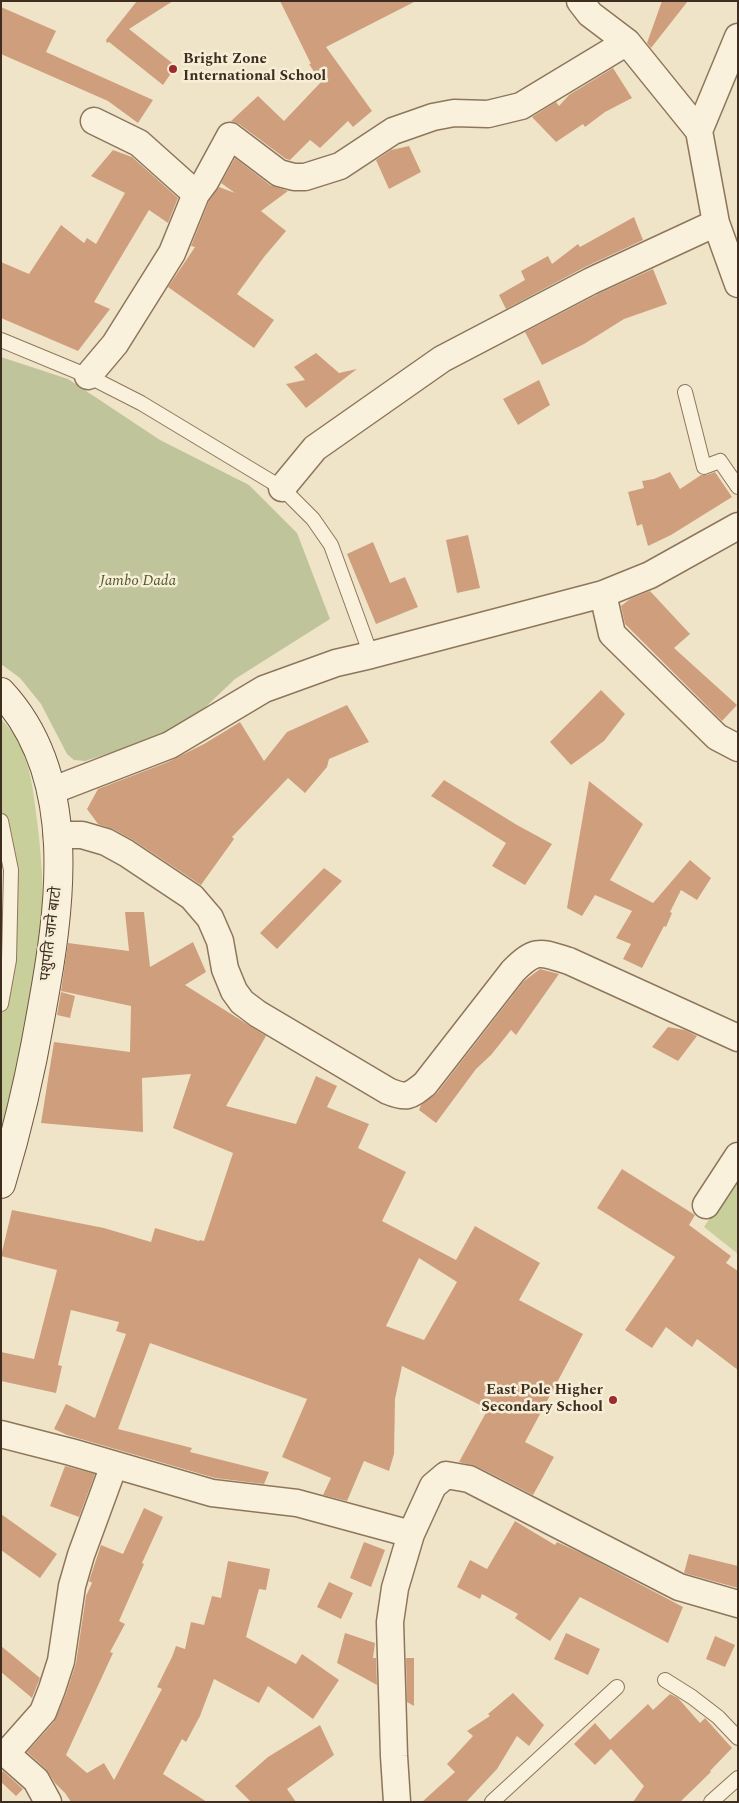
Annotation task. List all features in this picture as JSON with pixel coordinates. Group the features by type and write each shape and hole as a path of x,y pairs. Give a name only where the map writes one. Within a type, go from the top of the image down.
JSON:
{"main road":[{"name":"पशुपति जाने बाटो","path":"1,692 26,726 42,758 52,791 57,835 58,889 53,946 34,1052 12,1150 1,1184"}],"street":[{"path":"590,6 627,42 699,131 716,223 738,284"},
{"path":"699,131 738,37"},
{"path":"88,376 115,344 172,253 196,194 205,182 230,136 279,172 294,177 305,177 340,166 393,131 433,117 454,113 488,114 521,106 627,42"},
{"path":"94,121 139,143 196,194"},
{"path":"282,488 315,448 442,359 591,281 716,223"},
{"path":"52,791 170,745 264,690 336,663 603,594 650,575 738,526"},
{"path":"603,594 612,634 718,736 738,748"},
{"path":"57,835 82,836 106,842 126,853 192,897 210,918 220,941 225,970 234,991 242,1002 258,1014 388,1092 402,1097 413,1094 425,1084 513,971 526,958 541,952 569,961 738,1038"},
{"path":"706,1205 738,1156"},
{"path":"1,1434 212,1493 297,1503 411,1534"},
{"path":"48,1802 36,1780 11,1758 12,1747 43,1712 52,1689 61,1661 72,1586 81,1555 114,1465"},
{"path":"397,1802 390,1622 395,1588 411,1534 433,1486 446,1475 469,1479 679,1587 738,1604"}],"lane":[{"path":"1,340 88,376 140,403 282,488 312,519 331,545 371,655"},
{"path":"685,392 704,468 720,461 738,487"},
{"path":"1,821 11,870 9,960 1,1004"},
{"path":"665,1680 692,1697 718,1717 738,1738"},
{"path":"492,1802 617,1687"},
{"path":"712,1802 738,1778"}],"green space":[{"name":"Jambo Dada","path":"1,357 68,379 160,440 249,485 297,533 330,619 235,679 196,716 150,740 85,761 74,760 67,754 41,704 20,678 1,664"},
{"path":"1,719 17,740 30,775 39,840 43,895 41,929 31,992 20,1054 1,1135 1,991 8,898 1,848"},
{"path":"738,1175 738,1254 704,1227"}],"building":[{"path":"137,1 173,1 129,29 176,66 163,85 109,42 107,43 106,40"},
{"path":"280,1 416,1 326,47 372,111 353,127 348,121 320,148 310,140 290,160 239,124 231,121 258,96 284,121 321,82 309,64 311,64"},
{"path":"662,1 688,1 651,48 647,43"},
{"path":"1,7 56,31 46,52 153,100 138,123 108,101 1,54"},
{"path":"613,68 632,98 605,112 585,127 583,124 556,142 532,117 556,102 559,106 569,95"},
{"path":"409,146 421,172 389,189 376,160 391,150"},
{"path":"113,150 132,157 178,198 168,223 149,210 94,302 110,309 78,351 1,318 1,262 29,274 61,225 84,243 87,238 96,244 125,193 91,176"},
{"path":"235,158 270,185 288,191 261,211 286,231 237,294 274,320 254,348 168,287 195,247 191,246 209,201 219,187 235,193 221,183"},
{"path":"634,217 643,240 585,267 506,309 499,295 525,280 521,271 548,256 552,264 578,244 580,247"},
{"path":"653,269 667,304 624,319 584,344 542,365 525,332 598,294"},
{"path":"316,353 339,373 357,369 306,408 286,384 305,380 294,367"},
{"path":"539,380 550,405 518,425 503,399"},
{"path":"670,472 680,489 701,475 715,472 732,497 671,535 648,546 642,524 637,526 628,492 644,488 642,481 654,479"},
{"path":"468,535 480,588 457,593 446,540"},
{"path":"373,542 390,583 405,577 418,607 376,624 347,554"},
{"path":"650,591 690,634 674,648 737,705 722,721 625,624 621,606 630,599"},
{"path":"601,690 625,714 604,741 571,765 550,742"},
{"path":"347,705 369,742 329,759 327,767 305,793 288,778 232,837 234,839 201,885 133,840 113,829 98,824 87,809 98,789 168,762 204,744 240,722 264,761 287,732"},
{"path":"444,780 552,844 525,885 492,866 506,843 431,796"},
{"path":"589,781 643,824 610,880 653,903 690,860 711,878 697,900 681,890 670,912 672,913 666,927 664,926 642,968 623,959 631,944 616,938 632,911 595,895 582,916 567,908"},
{"path":"324,868 342,881 277,949 260,933"},
{"path":"125,912 144,912 150,967 193,942 206,972 185,985 266,1036 226,1106 296,1124 316,1076 337,1086 327,1107 369,1124 358,1148 406,1172 382,1221 456,1260 475,1226 540,1263 519,1300 583,1334 525,1442 554,1457 533,1495 476,1466 459,1462 488,1409 402,1366 395,1399 394,1454 389,1471 364,1461 347,1501 323,1495 331,1478 282,1457 307,1399 150,1343 118,1429 192,1448 190,1452 269,1472 264,1484 215,1478 67,1435 54,1429 66,1404 95,1418 126,1334 116,1331 119,1322 71,1310 58,1365 62,1366 56,1393 1,1381 1,1352 34,1359 57,1270 1,1256 12,1210 104,1228 151,1242 155,1228 204,1241 233,1153 173,1128 191,1074 142,1078 143,1132 41,1123 54,1042 130,1052 131,1006 61,991 68,943 129,951","holes":["419,1258 457,1282 424,1340 386,1326"]},
{"path":"540,969 559,974 516,1035 511,1030 491,1055 476,1069 436,1123 419,1110 421,1105 437,1093 524,981"},
{"path":"61,992 75,996 70,1018 57,1015"},
{"path":"668,1027 685,1030 697,1036 678,1061 652,1047"},
{"path":"622,1169 695,1215 689,1225 731,1256 726,1263 738,1271 738,1370 697,1339 692,1347 666,1327 652,1348 625,1330 675,1257 597,1208"},
{"path":"65,1466 95,1474 79,1517 50,1506"},
{"path":"144,1508 163,1517 119,1621 125,1624 110,1652 113,1653 66,1755 87,1773 104,1763 114,1780 162,1689 157,1687 176,1646 185,1649 191,1622 204,1625 212,1596 221,1598 228,1561 270,1569 266,1590 259,1589 246,1637 296,1664 302,1654 339,1680 313,1719 268,1686 259,1703 214,1679 200,1716 186,1742 182,1739 163,1774 207,1802 71,1802 46,1769 27,1752 54,1722 66,1694 76,1663 86,1596 92,1583 89,1581 101,1545 123,1554"},
{"path":"1,1514 57,1554 40,1578 1,1550"},
{"path":"515,1521 555,1545 557,1542 583,1554 683,1607 668,1643 580,1597 550,1641 515,1618 518,1614 482,1594 480,1599 457,1587 470,1560 487,1569"},
{"path":"364,1542 385,1550 371,1587 350,1578"},
{"path":"689,1554 738,1566 738,1588 684,1573"},
{"path":"329,1582 353,1593 341,1619 317,1607"},
{"path":"345,1633 375,1643 373,1658 376,1658 377,1685 337,1663"},
{"path":"566,1633 600,1649 588,1675 554,1659"},
{"path":"715,1636 735,1645 725,1667 706,1659"},
{"path":"1,1646 40,1678 32,1698 1,1672"},
{"path":"406,1658 414,1658 414,1706 407,1702"},
{"path":"513,1693 544,1725 529,1746 517,1736 497,1769 466,1802 422,1802 455,1772 447,1764 473,1736 467,1731 490,1716 488,1714"},
{"path":"670,1694 678,1698 700,1723 705,1718 732,1748 711,1772 680,1802 633,1802 644,1786 611,1749 595,1765 574,1744 595,1723 610,1740 648,1704 653,1710"},
{"path":"320,1725 334,1755 287,1789 296,1802 251,1802 235,1786 268,1757"},
{"path":"3,1771 23,1789 16,1796 1,1782 1,1773"}],"place":[{"name":"Bright Zone International School","path":"173,69"},
{"name":"East Pole Higher Secondary School","path":"613,1400"}]}
